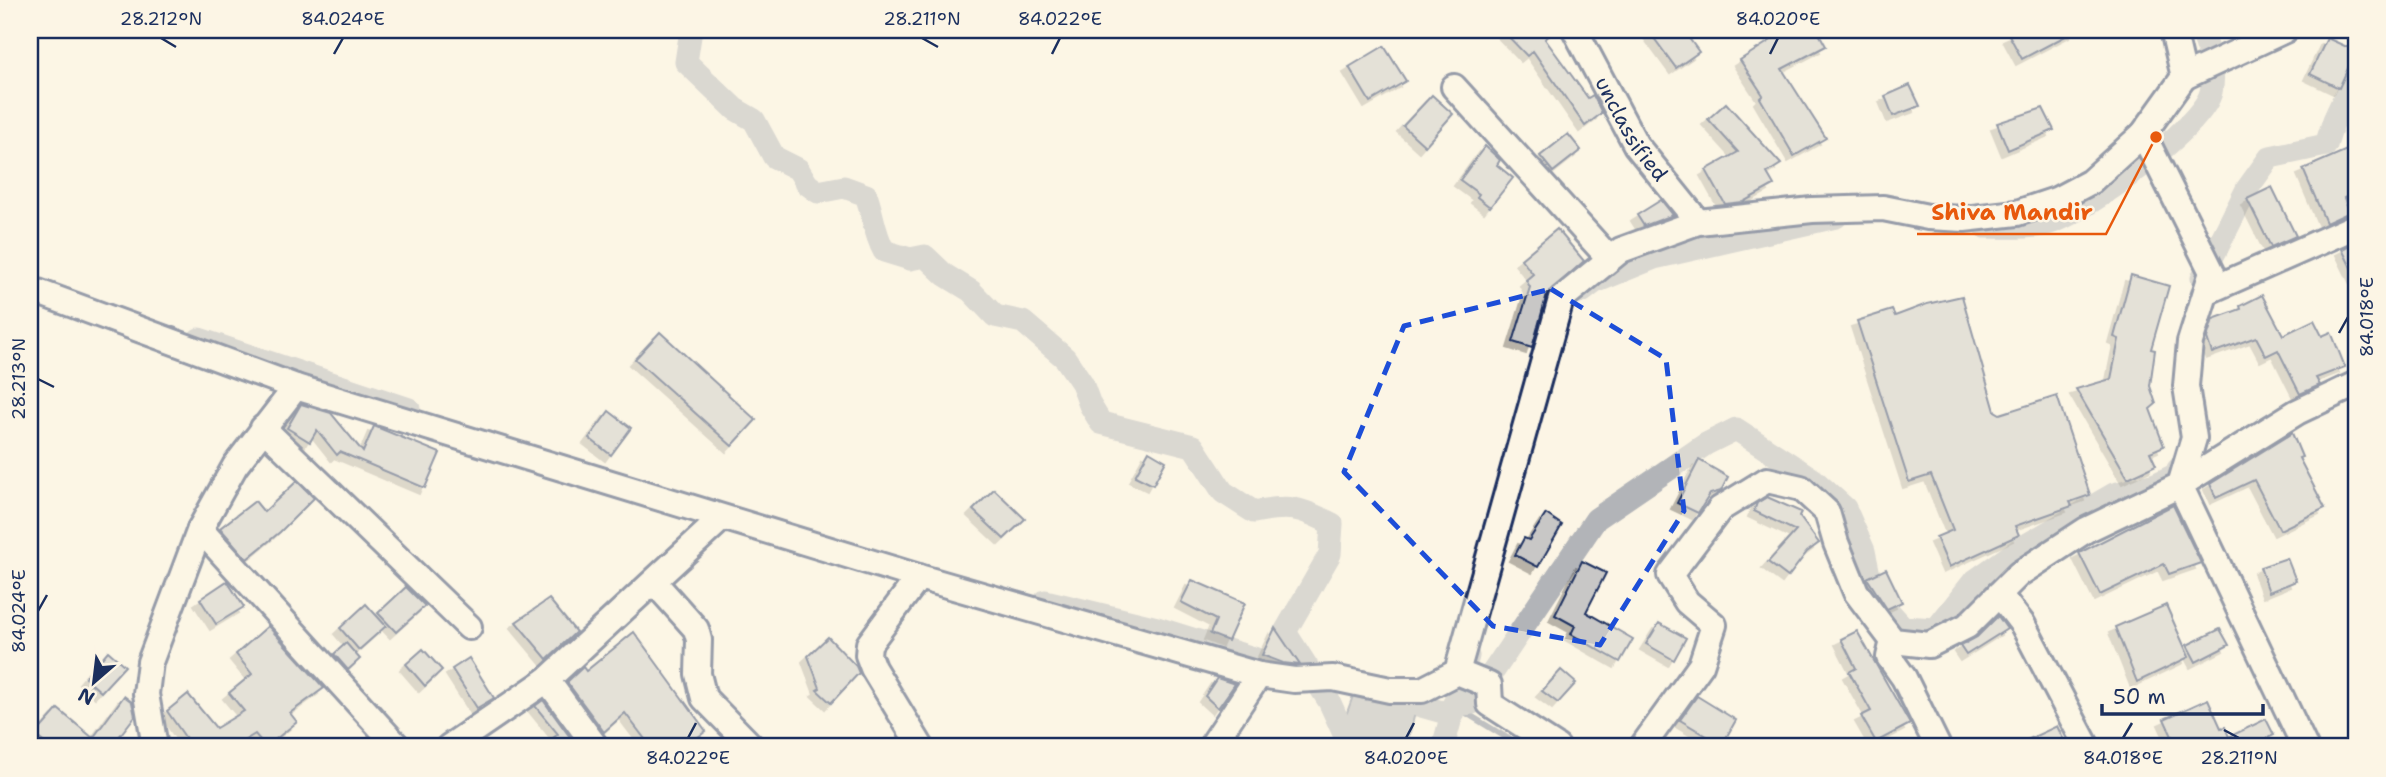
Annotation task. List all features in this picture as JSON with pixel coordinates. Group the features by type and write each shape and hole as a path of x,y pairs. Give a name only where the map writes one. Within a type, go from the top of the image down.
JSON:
{"street":[{"name":"unclassified","path":"1575,30 1636,145 1698,222"},
{"path":"2173,30 2184,78"},
{"path":"30,289 296,387 919,578 1259,674 1308,680 1333,678 1390,690 1422,690 1457,672 1561,299 1609,258 1648,239 1698,222 1812,210 1873,208 1964,219 2017,213 2056,200 2090,182 2145,138 2184,78 2285,30"},
{"path":"1454,87 1609,258"},
{"path":"2145,138 2196,245 2209,282 2190,342 2186,386 2194,438 2180,485 2305,747"},
{"path":"2209,282 2356,226"},
{"path":"1642,747 1701,665 1714,625 1687,602 1670,575 1720,509 1767,480 1801,488 1827,512 1836,543 1856,592 1893,641 1929,645 1966,626 2019,574 2086,530 2180,485 2297,412 2356,384"},
{"path":"155,747 146,694 150,662 200,529 235,466 296,387"},
{"path":"262,428 469,627"},
{"path":"449,747 547,680 722,518"},
{"path":"200,529 398,747"},
{"path":"919,578 869,643 868,655 873,668 921,747"},
{"path":"654,582 696,629 699,640 698,674 704,698 752,747"},
{"path":"1999,594 2023,625 2087,747"},
{"path":"1893,641 1889,657 1938,747"},
{"path":"1457,672 1489,685 1490,704 1557,747"},
{"path":"1211,747 1259,674"},
{"path":"547,680 596,747"}],"highlighted area":[{"path":"1551,289 1666,359 1684,511 1600,645 1493,626 1344,472 1404,326"}],"shaded area":[{"path":"1353,696 1415,713 1406,747 1357,747 1344,721"}],"building":[{"path":"1502,30 1555,30 1545,39 1588,98 1593,95 1602,113 1585,126 1533,51 1527,56"},
{"path":"1648,30 1683,30 1699,52 1676,68"},
{"path":"1772,30 1817,30 1826,46 1782,69 1826,138 1794,156 1760,98 1763,95 1740,60 1776,37"},
{"path":"2020,30 2077,30 2022,59 2009,35"},
{"path":"2327,38 2356,51 2339,88 2310,74"},
{"path":"1384,46 1406,81 1370,102 1349,67"},
{"path":"1910,85 1920,106 1893,116 1885,96"},
{"path":"1432,95 1453,114 1425,146 1403,126"},
{"path":"1726,103 1781,164 1767,173 1774,185 1743,202 1725,204 1706,170 1738,152 1708,119"},
{"path":"2043,108 2054,130 2008,150 1997,123"},
{"path":"1568,134 1581,150 1553,172 1540,156"},
{"path":"1485,146 1500,160 1497,165 1513,178 1490,207 1477,197 1479,194 1460,180"},
{"path":"2356,146 2356,192 2344,198 2350,212 2326,223 2303,169"},
{"path":"2272,187 2296,236 2271,247 2247,199"},
{"path":"1661,200 1673,215 1644,226 1637,215"},
{"path":"1557,229 1584,261 1547,294 1532,348 1513,342 1530,287 1526,280 1533,274 1521,259"},
{"path":"2356,242 2356,278 2342,249"},
{"path":"2131,275 2169,286 2151,349 2155,350 2150,386 2156,404 2150,409 2164,446 2150,452 2156,465 2128,478 2076,389 2111,379 2119,339 2114,337"},
{"path":"2262,295 2283,335 2314,320 2322,336 2331,332 2345,367 2316,378 2320,385 2300,394 2278,350 2266,356 2256,337 2212,353 2207,338 2213,319 2241,309 2240,306"},
{"path":"1962,296 1995,411 2000,414 2057,396 2090,495 2070,502 2072,506 2015,526 2019,535 1949,567 1936,537 1953,530 1931,475 1909,482 1857,321 1892,310 1895,316 1927,304"},
{"path":"660,332 756,420 732,446 635,359"},
{"path":"301,404 331,413 363,452 374,426 440,453 425,488 340,452 337,455 317,430 310,442 287,428"},
{"path":"609,411 631,428 611,455 589,438"},
{"path":"2292,433 2302,457 2299,458 2325,508 2280,530 2254,480 2216,498 2210,484"},
{"path":"1149,451 1166,461 1153,485 1135,476"},
{"path":"1699,460 1728,477 1721,491 1710,494 1698,513 1677,503"},
{"path":"297,481 314,498 280,532 247,559 220,528 255,501 264,512"},
{"path":"994,489 1025,519 1004,539 973,510"},
{"path":"1767,497 1801,512 1799,516 1819,543 1807,552 1788,577 1768,562 1796,531 1754,511 1757,503"},
{"path":"2173,505 2201,563 2169,574 2164,564 2100,595 2079,553"},
{"path":"1546,514 1562,525 1538,567 1515,555 1524,538 1529,540"},
{"path":"2287,558 2296,581 2269,592 2260,567"},
{"path":"1582,561 1606,573 1586,612 1633,639 1620,662 1571,634 1575,626 1555,615"},
{"path":"1886,569 1902,602 1887,609 1867,578"},
{"path":"1192,580 1245,603 1228,641 1210,634 1216,620 1181,602"},
{"path":"227,581 244,607 216,624 200,599"},
{"path":"406,587 425,606 396,632 378,613"},
{"path":"549,599 576,632 547,659 516,622"},
{"path":"366,604 386,626 359,650 340,628"},
{"path":"2166,605 2189,657 2137,682 2115,627"},
{"path":"1998,616 2007,629 1966,655 1960,646 1977,637"},
{"path":"1659,623 1686,638 1674,660 1646,644"},
{"path":"268,626 324,688 290,713 297,722 266,747 255,734 234,747 192,747 167,711 188,694 216,728 244,711 229,693 252,674 236,654"},
{"path":"1275,628 1300,665 1283,663 1262,655"},
{"path":"2220,629 2229,645 2196,662 2187,645"},
{"path":"1857,631 1910,724 1876,742 1861,716 1871,711 1849,672 1856,668 1841,639"},
{"path":"634,632 706,731 685,747 651,747 625,713 604,732 567,682 583,667 586,671"},
{"path":"828,637 856,666 859,673 831,703 817,690 820,688 808,656"},
{"path":"346,643 360,659 348,670 334,654"},
{"path":"423,649 442,670 425,686 406,664"},
{"path":"108,651 125,666 101,692 85,678"},
{"path":"469,658 494,698 477,708 452,669"},
{"path":"1561,670 1576,683 1558,703 1542,691"},
{"path":"1217,678 1235,684 1218,708 1205,696"},
{"path":"124,696 132,702 135,716 111,747 49,747 35,735 58,709 93,738"},
{"path":"1697,696 1736,720 1722,745 1680,720"},
{"path":"2208,699 2221,728 2225,727 2229,737 2266,719 2274,735 2249,747 2186,747 2183,742 2176,745 2164,719"},
{"path":"543,700 575,744 571,747 542,747 558,734 535,706"},
{"path":"2057,726 2067,747 2012,747"}],"waterway":[{"path":"691,30 686,62 735,109 754,120 774,157 798,169 807,184 818,192 844,187 866,195 884,251 910,259 925,256 945,275 971,291 995,316 1023,322 1065,358 1082,383 1090,405 1101,423 1193,446 1223,492 1254,512 1294,509 1332,524 1330,554 1285,632 1329,701 1350,747"},
{"path":"1985,227 2035,226 2067,216 2141,167 2166,146 2203,107 2211,92 2211,60 2201,30"},
{"path":"2202,278 2247,189 2270,157 2326,145 2334,120 2356,72"},
{"path":"1582,292 1595,282 1654,258 1836,217"},
{"path":"199,339 409,409"},
{"path":"1453,705 1472,703 1596,519 1706,444 1736,429 1814,480 1845,508 1864,551 1873,594 1903,627 1936,629 1973,582 2021,548 2114,494 2156,484 2177,474 2178,469"},
{"path":"1045,601 1157,628 1305,674"},
{"path":"1443,747 1468,656"},
{"path":"1375,693 1453,715"},
{"path":"1453,705 1522,747"}],"place":[{"name":"Shiva Mandir","path":"2156,137"}]}
